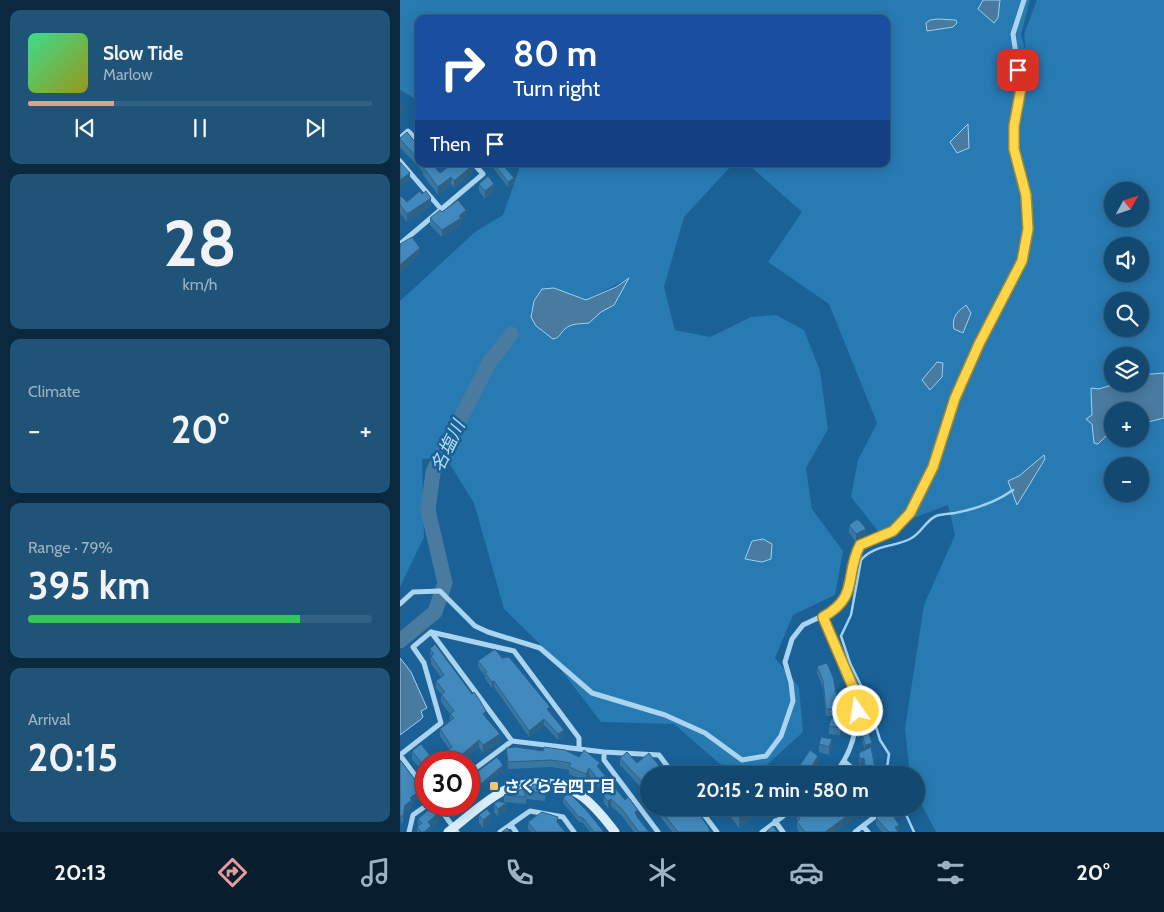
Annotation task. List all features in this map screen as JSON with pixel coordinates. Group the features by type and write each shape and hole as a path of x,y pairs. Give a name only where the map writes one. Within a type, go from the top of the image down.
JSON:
{"street":[{"path":"400,604 413,592 440,591 475,626 488,632 540,648 592,693 665,715 705,734 742,760 766,756 781,736 793,701 785,662 792,639 803,625 838,609 847,597 860,545 893,531 910,513 933,467 955,398 979,344 1022,261 1028,229 1026,195 1014,149 1014,126 1021,88 1014,34 1024,0"},
{"path":"400,138 408,131 415,138"},
{"path":"400,161 441,210"},
{"path":"400,244 483,174 477,167"},
{"path":"400,233 405,239"},
{"path":"823,617 852,685 858,711 851,748 842,766"},
{"path":"431,632 512,741"},
{"path":"431,632 514,651 579,738 579,749"},
{"path":"415,775 400,755 441,723 424,663 413,647 431,632"},
{"path":"480,765 512,741 604,752 659,756 667,766"},
{"path":"604,752 604,760 658,832"},
{"path":"845,762 850,766"},
{"path":"444,816 453,831 508,789 547,783 560,784 578,792 594,804 615,832"},
{"path":"500,832 530,811 563,817 574,832"},
{"path":"409,832 415,814"},
{"path":"705,816 718,832"},
{"path":"762,832 783,816"},
{"path":"855,832 876,816"},
{"path":"776,821 784,832"},
{"path":"511,825 516,832"},
{"path":"863,826 868,832"}],"shaded area":[{"path":"400,0 983,0 979,7 999,7 1000,0 1030,0 1021,35 1026,52 1024,34 1037,0 1164,0 1164,832 936,832 925,811 925,766 909,766 905,729 924,605 955,535 948,505 878,531 851,497 858,460 877,423 829,304 768,262 802,212 751,167 890,167 890,15 415,15 415,99 400,90","holes":["930,20 956,20 957,24 932,31","967,134 969,148 957,153 950,142","965,305 963,333 954,329 953,321 957,312","937,362 931,390 922,380","1044,456 1045,459 1017,505 1008,481 1019,476"]},
{"path":"983,0 1000,0 998,18 994,23 978,9"},
{"path":"930,20 956,20 957,23 953,27 927,31 926,23"},
{"path":"968,124 969,148 957,153 950,142"},
{"path":"520,167 730,167 684,217 664,287 675,330 710,337 751,317 776,315 804,330 820,371 828,429 806,468 812,509 843,551 835,595 793,615 775,658 799,687 803,732 766,766 720,764 674,724 601,722 544,648 504,609 474,503 446,458 422,459 424,537 400,587 400,301 475,232 503,215","holes":["627,279 614,305 579,323 545,334 536,326 530,312 554,288 586,300"]},
{"path":"629,278 614,305 601,312 589,323 567,327 559,336 553,339 536,326 531,317 534,301 542,289 554,288 586,300 616,287"},
{"path":"966,305 971,313 963,333 954,329 953,321 958,312"},
{"path":"937,362 943,363 942,377 930,390 922,380"},
{"path":"1164,373 1164,418 1149,422 1149,402 1104,402 1104,438 1098,444 1094,443 1092,424 1086,419 1092,415 1091,388 1104,387 1104,392 1149,392 1149,374"},
{"path":"1044,455 1045,459 1017,505 1008,481 1019,476"},
{"path":"763,539 772,544 771,559 762,562 745,559 752,541"},
{"path":"400,658 411,672 427,708 421,711 423,717 420,720 400,735"}],"building":[{"path":"407,132 415,142 415,156 400,139"},
{"path":"400,162 410,173 400,180"},
{"path":"423,167 435,167 440,173 448,167 471,167 454,181 451,177 438,187"},
{"path":"496,167 505,167 514,178 508,182"},
{"path":"488,176 494,184 485,191 479,184"},
{"path":"420,191 422,194 426,191 431,198 407,214 400,205 400,197 407,202"},
{"path":"458,200 466,210 459,216 461,218 442,230 430,218"},
{"path":"412,237 420,248 400,265 400,244"},
{"path":"859,520 866,529 856,534 849,525"},
{"path":"435,644 472,694 474,692 486,711 483,714 500,734 483,745 479,740 466,751 447,751 452,747 440,729 454,718 450,714 454,711 441,694 445,692 436,681 444,675 431,656 434,654 430,649"},
{"path":"495,649 502,658 509,657 550,707 547,709 564,730 558,734 544,719 529,731 478,661"},
{"path":"827,663 833,677 837,697 839,697 840,709 826,709 823,681 817,666"},
{"path":"831,718 841,720 840,728 829,726"},
{"path":"868,730 872,743 865,745 862,732"},
{"path":"821,737 832,739 829,747 819,744"},
{"path":"421,744 426,751 415,751 415,755 412,751"},
{"path":"516,747 543,751 544,747 565,750 579,757 584,750 600,763 597,766 625,800 628,797 638,810 635,812 637,817 649,832 639,832 622,809 611,799 608,801 604,796 608,792 589,768 586,774 569,767 571,763 551,760 508,762 506,748"},
{"path":"871,747 874,766 865,766 864,758 860,759 859,753"},
{"path":"810,750 818,756 812,766 798,766"},
{"path":"627,752 637,763 649,753 659,766 640,766 640,779 620,758"},
{"path":"497,757 503,765 480,785 480,770"},
{"path":"400,762 415,780 415,794 410,798 412,800 405,805 400,821"},
{"path":"533,784 546,785 545,793 524,791 526,797 504,795 532,786"},
{"path":"569,793 604,832 594,832 583,818 579,817 563,798"},
{"path":"498,801 506,803 498,809 494,804"},
{"path":"487,809 491,814 483,820 480,814"},
{"path":"542,812 558,817 557,822 565,832 536,832 528,822"},
{"path":"421,816 435,816 428,822 431,826 424,832 421,832 417,827 422,823 418,819"},
{"path":"665,816 700,816 710,830 708,832 678,832"},
{"path":"798,816 847,816 825,832 805,832 797,822 800,819"},
{"path":"878,816 893,816 899,825 895,827 898,832 889,832 876,818"},
{"path":"773,826 777,832 766,832"},
{"path":"507,828 510,832 502,832"}],"waterway":[{"name":"名塩川","path":"400,641 435,612 445,583 428,510 433,472 489,363 511,334"},
{"path":"887,766 889,754 880,740 868,700 850,663 841,636 851,615 861,560 871,552 910,539 918,534 936,516 978,507 1000,498 1013,490"},
{"path":"907,816 914,832"}],"place":[{"name":"さくら台四丁目","path":"494,786"}],"route":[{"path":"858,711 852,685 823,617 838,609 847,597 860,545 893,531 910,513 933,467 955,398 979,344 1022,261 1028,229 1026,195 1014,149 1014,126 1021,88 1018,70"}]}
